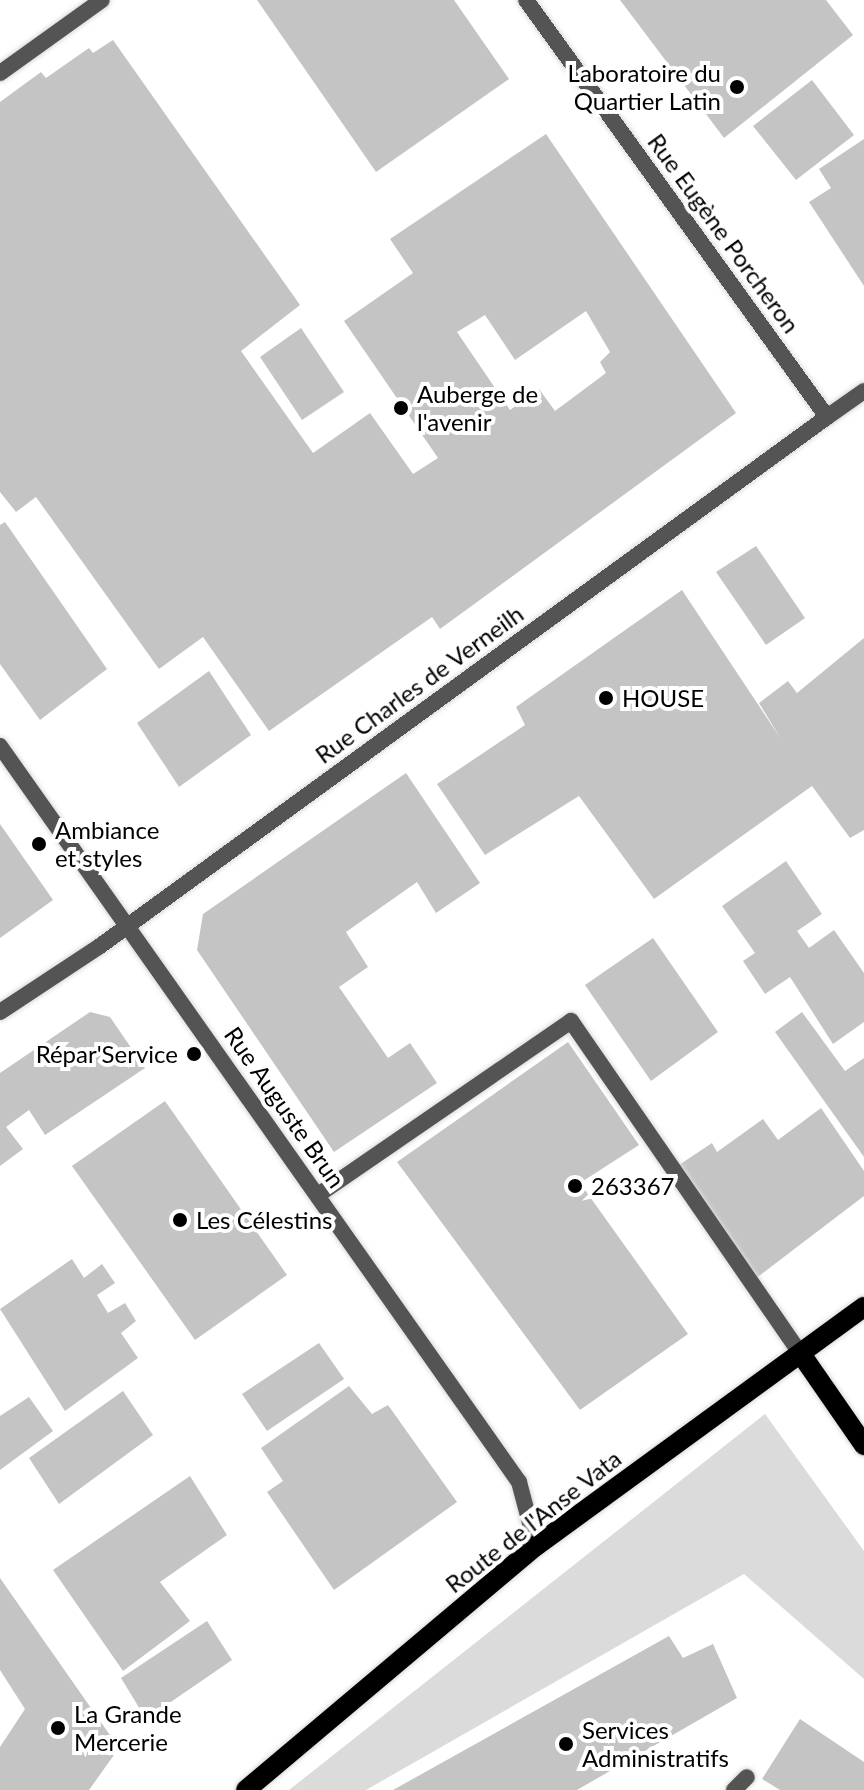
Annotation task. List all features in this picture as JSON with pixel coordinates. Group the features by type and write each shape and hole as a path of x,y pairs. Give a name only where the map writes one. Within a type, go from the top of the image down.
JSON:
{"main road":[{"name":"Route de l'Anse Vata","path":"246,1790 536,1546 864,1307"},
{"path":"801,1354 864,1445"}],"street":[{"path":"0,73 102,0"},
{"name":"Rue Eugène Porcheron","path":"526,0 827,417"},
{"name":"Rue Charles de Verneilh","path":"0,1012 128,925 864,391"},
{"name":"Rue Auguste Brun","path":"0,746 519,1482 536,1546"},
{"path":"318,1195 571,1021 801,1354"},
{"path":"734,1790 747,1777"}],"shaded area":[{"path":"765,1414 864,1551 864,1679 744,1574 366,1790 289,1790"}],"building":[{"path":"257,0 454,0 509,79 376,172"},
{"name":"Laboratoire du Quartier Latin","path":"620,0 826,0 853,35 724,138"},
{"path":"113,40 300,305 241,351 313,453 370,413 413,474 438,458 344,321 413,273 390,239 546,134 736,413 440,629 432,617 269,731 203,637 159,669 36,497 16,512 0,492 0,102 41,72 46,78 89,48 93,53","holes":["586,311 610,352 600,362 606,373 555,411 539,389 510,410 457,332 485,315 515,360"]},
{"path":"812,80 854,135 796,180 753,126"},
{"path":"864,139 864,286 809,202 831,188 819,169"},
{"path":"301,328 344,392 302,420 260,357"},
{"path":"5,522 107,669 40,720 0,664 0,525"},
{"path":"756,546 805,618 766,645 716,572"},
{"path":"682,590 781,739 759,703 788,681 797,693 864,638 864,830 850,838 812,786 654,899 579,796 485,855 437,784 525,725 516,707"},
{"path":"209,671 251,735 179,787 137,723"},
{"path":"406,773 480,883 436,913 417,882 346,932 368,967 339,987 388,1058 410,1043 437,1083 334,1152 197,950 203,914"},
{"path":"0,824 53,900 0,938"},
{"path":"786,861 822,914 797,931 809,948 834,930 864,973 864,1022 833,1044 790,977 765,994 743,961 755,953 722,906"},
{"path":"653,938 718,1032 651,1081 585,985"},
{"path":"90,1012 110,1017 145,1068 45,1135 29,1110 6,1127 23,1149 0,1166 0,1073"},
{"path":"802,1012 845,1071 864,1058 864,1157 775,1032"},
{"path":"568,1042 639,1145 580,1183 688,1334 580,1410 397,1162"},
{"name":"Les Célestins","path":"165,1101 287,1275 195,1340 72,1166"},
{"path":"821,1108 864,1171 864,1196 755,1279 679,1165 712,1143 717,1152 763,1119 778,1140"},
{"path":"72,1259 84,1278 102,1264 115,1283 97,1295 108,1313 125,1303 136,1321 121,1333 138,1358 65,1411 0,1309"},
{"path":"319,1343 344,1379 267,1431 242,1394"},
{"path":"349,1386 372,1414 388,1405 457,1502 334,1590 267,1492 283,1481 261,1448"},
{"path":"123,1391 153,1435 59,1504 29,1458"},
{"path":"29,1397 53,1431 0,1470 0,1416"},
{"path":"190,1476 227,1535 160,1582 190,1621 123,1671 53,1570"},
{"name":"La Grande Mercerie","path":"0,1578 119,1748 89,1790 0,1790 0,1747 25,1709 0,1670"},
{"path":"207,1621 232,1660 146,1719 121,1678"},
{"name":"Services Administratifs","path":"669,1636 683,1658 713,1644 737,1698 577,1790 393,1790"},
{"path":"800,1719 864,1762 864,1790 780,1790 762,1779"}],"place":[{"name":"Laboratoire du Quartier Latin","path":"737,87"},
{"name":"Auberge de l'avenir","path":"401,408"},
{"name":"HOUSE","path":"606,698"},
{"name":"Ambiance et styles","path":"39,844"},
{"name":"Répar'Service","path":"194,1054"},
{"name":"263367","path":"575,1186"},
{"name":"Les Célestins","path":"180,1220"},
{"name":"La Grande Mercerie","path":"58,1728"},
{"name":"Services Administratifs","path":"566,1744"}]}
